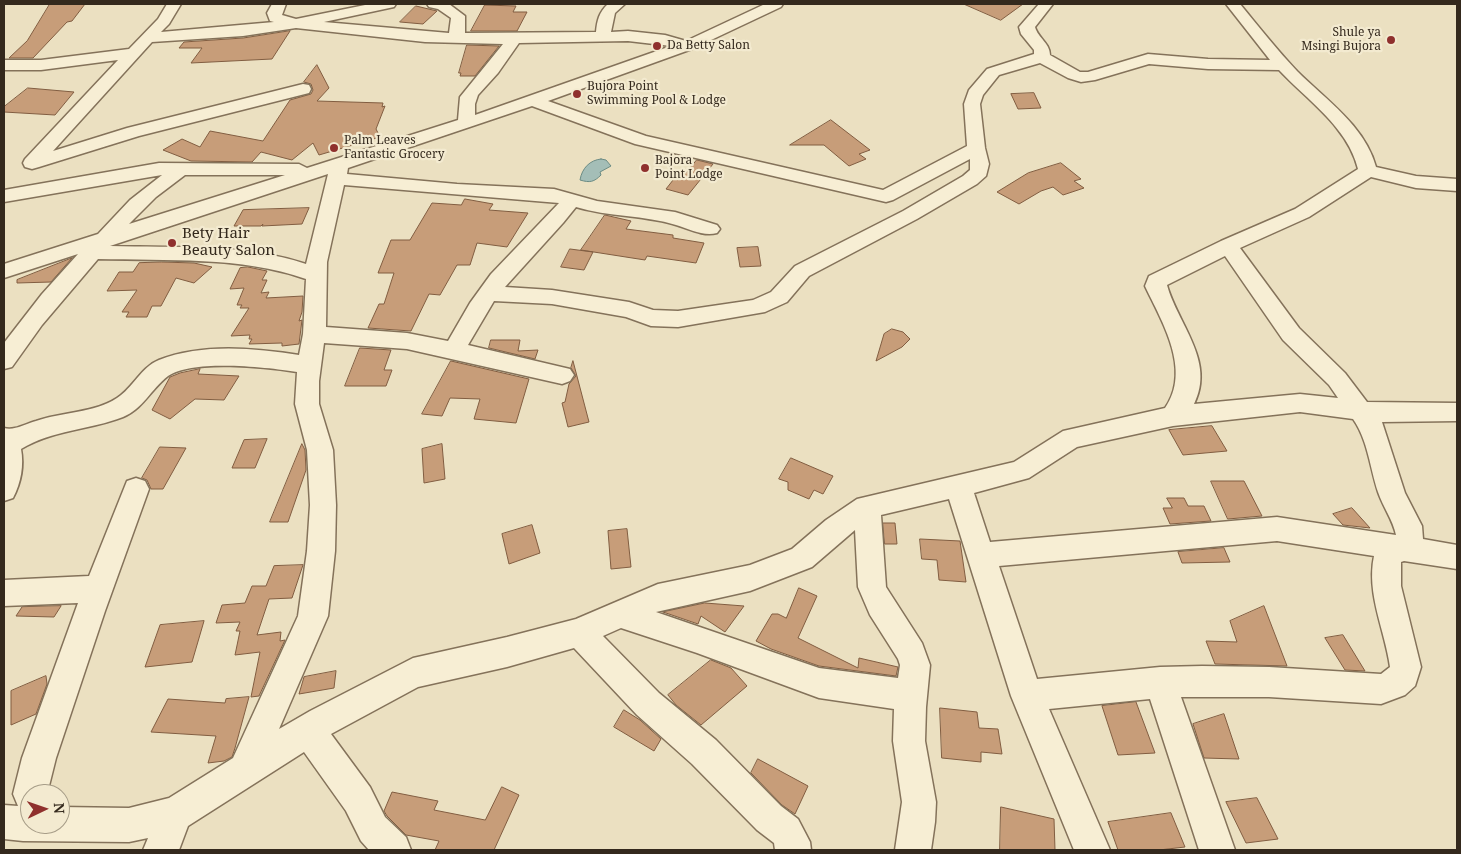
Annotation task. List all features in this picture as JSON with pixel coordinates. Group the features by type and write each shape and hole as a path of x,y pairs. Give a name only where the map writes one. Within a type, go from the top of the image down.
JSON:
{"street":[{"path":"4,191 164,21 174,4"},
{"path":"279,4 274,13 276,18 296,24 425,37 515,38 603,36 665,40 687,46"},
{"path":"148,38 243,31 296,24 389,4"},
{"path":"434,4 452,10 458,16 456,38"},
{"path":"452,10 466,4"},
{"path":"603,36 605,16 609,10 618,4"},
{"path":"4,271 100,245 331,171 687,46 776,4"},
{"path":"1042,57 1042,49 1029,34 1027,27 1046,4"},
{"path":"1233,4 1283,65 1349,130 1367,164 1368,171"},
{"path":"466,123 464,106 472,90 491,71 515,38"},
{"path":"4,66 41,64 133,53"},
{"path":"489,293 552,297 629,310 652,318 678,319 757,307 779,297 802,271 910,215 970,180 979,172 980,164 976,148 972,100 984,82 993,72 1000,68 1042,57 1081,77 1089,77 1148,59 1208,64 1283,65"},
{"path":"32,163 133,132 303,89"},
{"path":"532,100 560,112 641,140 886,196 910,215"},
{"path":"886,196 976,148"},
{"path":"4,196 149,170 262,168 331,171 457,190 535,193 596,207 646,212 675,218 710,229"},
{"path":"4,361 17,340 100,245 149,193 180,170"},
{"path":"246,768 313,616 321,552 323,504 320,450 307,404 307,382 314,334 316,274 325,223 331,171"},
{"path":"1174,416 1182,408 1187,392 1188,375 1181,341 1156,286 1157,281 1228,246 1302,213 1368,171 1416,182 1457,185"},
{"path":"454,350 472,316 489,293 507,270 559,217 571,200"},
{"path":"100,245 243,257 287,265 316,274"},
{"path":"1027,696 1160,682 1237,681 1381,689 1391,686 1405,675 1407,666 1393,621 1384,570 1388,555 1404,548 1409,543 1410,536 1408,526 1392,494 1372,426 1337,379 1291,334 1228,246"},
{"path":"314,334 407,342 454,350 562,375"},
{"path":"4,490 10,470 6,441 28,433 119,409 141,392 150,379 164,368 179,362 247,358 282,360 309,365"},
{"path":"70,816 129,825 176,814 308,730 413,673 507,652 579,632 658,597 750,578 802,558 836,528 868,507 1020,470 1032,465 1058,443 1072,438 1174,416 1300,403 1379,413 1457,412"},
{"path":"958,485 1027,696 1092,850"},
{"path":"30,784 136,489"},
{"path":"868,507 872,587 880,605 911,653 915,666 910,707 909,741 919,802 913,850"},
{"path":"981,555 1123,540 1277,529 1457,557"},
{"path":"4,593 99,589"},
{"path":"620,614 697,639 819,683 912,695"},
{"path":"579,632 648,704 704,752 769,818 786,831 792,842 793,850"},
{"path":"1160,682 1217,850"},
{"path":"308,730 358,799 373,829 393,850"},
{"path":"161,850 176,814"}],"water":[{"path":"601,159 606,160 611,166 600,172 601,175 594,180 589,182 580,180 587,165"}],"building":[{"path":"50,4 85,4 72,21 67,22 33,58 9,58 27,41"},
{"path":"964,4 1023,4 1001,20"},
{"path":"485,5 516,6 513,12 527,12 517,31 471,31"},
{"path":"416,6 437,11 423,24 400,22"},
{"path":"290,31 272,59 191,63 202,48 179,48 184,42 243,38"},
{"path":"467,45 499,46 475,76 460,76 461,73 459,73"},
{"path":"317,65 329,88 317,101 383,103 382,107 385,106 376,129 380,137 319,155 313,143 292,160 261,152 252,162 191,161 163,150 182,139 200,147 210,131 263,141 290,100 311,94 313,90 311,84 304,82"},
{"path":"28,88 74,92 55,115 4,112 4,107"},
{"path":"1034,93 1041,108 1018,109 1011,94"},
{"path":"831,120 870,150 859,154 866,159 849,166 824,145 790,145"},
{"path":"697,160 713,164 688,195 666,189 677,175 683,176"},
{"path":"1061,163 1081,179 1074,181 1084,188 1063,195 1053,187 1041,191 1019,204 997,192 1028,173"},
{"path":"465,199 493,204 489,210 528,213 507,247 477,243 470,265 457,265 440,295 429,294 411,331 368,328 379,304 384,304 394,273 378,273 391,240 410,240 432,203 461,205"},
{"path":"309,208 302,224 234,226 243,210"},
{"path":"605,215 631,221 626,229 673,235 673,238 704,243 696,263 647,256 645,260 581,250"},
{"path":"758,247 761,266 740,267 737,248"},
{"path":"570,249 593,252 584,270 561,267"},
{"path":"72,258 51,282 17,283 17,280"},
{"path":"139,263 194,263 212,267 194,283 176,278 161,306 152,306 147,317 126,317 129,312 122,312 137,290 107,291 119,272 133,272"},
{"path":"248,267 267,271 262,280 267,280 261,293 269,292 266,298 303,296 302,312 299,321 302,320 299,344 282,346 282,343 249,344 252,339 249,339 250,335 231,336 249,308 240,308 242,305 237,305 244,288 230,289 240,268"},
{"path":"892,329 903,332 910,339 902,347 876,361 884,334"},
{"path":"491,340 520,340 518,351 538,350 535,359 489,348"},
{"path":"360,348 391,350 384,370 392,370 386,386 345,386"},
{"path":"451,361 529,379 516,423 474,419 480,399 450,398 442,416 422,414"},
{"path":"573,361 589,422 568,427 562,403 565,402 569,384 576,376 571,368"},
{"path":"200,369 198,374 239,376 224,400 195,399 170,419 152,410 170,377"},
{"path":"1212,426 1227,451 1183,455 1169,430"},
{"path":"267,439 255,468 232,468 244,440"},
{"path":"302,444 305,450 306,470 288,522 270,522"},
{"path":"442,444 445,479 424,483 422,449"},
{"path":"160,447 186,448 163,489 151,489 147,480 142,478"},
{"path":"791,458 833,476 823,494 814,490 809,499 788,490 788,482 779,479"},
{"path":"1211,481 1244,481 1262,516 1228,519"},
{"path":"1167,498 1184,498 1188,506 1204,506 1211,521 1170,524 1163,508 1172,508"},
{"path":"1352,508 1370,528 1343,525 1333,514"},
{"path":"883,523 895,523 897,544 885,544"},
{"path":"532,525 540,553 509,564 502,534"},
{"path":"627,529 631,567 611,569 608,531"},
{"path":"920,539 960,541 966,582 939,580 937,560 922,559"},
{"path":"1224,548 1230,562 1182,563 1178,552"},
{"path":"303,565 292,598 269,599 257,635 281,632 280,641 285,640 259,696 251,697 260,652 235,655 240,631 236,631 240,622 216,623 222,605 245,603 252,586 266,586 274,566"},
{"path":"799,588 817,596 798,638 858,668 859,658 898,667 896,676 819,666 771,649 756,641 772,614 778,614 786,618"},
{"path":"705,603 744,606 725,632 701,616 698,624 663,612"},
{"path":"61,606 54,617 16,616 22,607"},
{"path":"1264,606 1287,666 1215,664 1206,641 1237,642 1230,621"},
{"path":"204,621 192,662 145,667 160,625"},
{"path":"1343,635 1365,671 1345,670 1325,638"},
{"path":"711,660 731,668 747,686 701,725 676,705 668,695"},
{"path":"336,671 334,688 299,694 304,677"},
{"path":"46,676 47,684 36,714 11,725 11,691"},
{"path":"249,697 232,757 224,761 208,763 216,736 151,732 168,699 225,703 226,699"},
{"path":"1136,702 1155,753 1118,755 1102,706"},
{"path":"940,708 977,712 979,728 998,729 1002,754 981,752 981,762 942,758"},
{"path":"624,710 640,720 661,739 654,751 614,727"},
{"path":"1224,714 1239,759 1204,758 1193,724"},
{"path":"758,759 808,786 795,814 782,805 751,773"},
{"path":"502,787 519,795 494,850 435,850 439,841 406,835 384,811 392,792 438,801 434,810 485,820"},
{"path":"1257,798 1278,839 1246,843 1226,802"},
{"path":"1001,807 1054,819 1055,850 1000,850"},
{"path":"1171,813 1185,847 1159,850 1118,850 1108,822"}],"place":[{"name":"Shule ya Msingi Bujora","path":"1391,40"},
{"name":"Da Betty Salon","path":"657,46"},
{"name":"Bujora Point Swimming Pool & Lodge","path":"577,94"},
{"name":"Palm Leaves Fantastic Grocery","path":"334,148"},
{"name":"Bajora Point Lodge","path":"645,168"},
{"name":"Bety Hair Beauty Salon","path":"172,243"}]}
